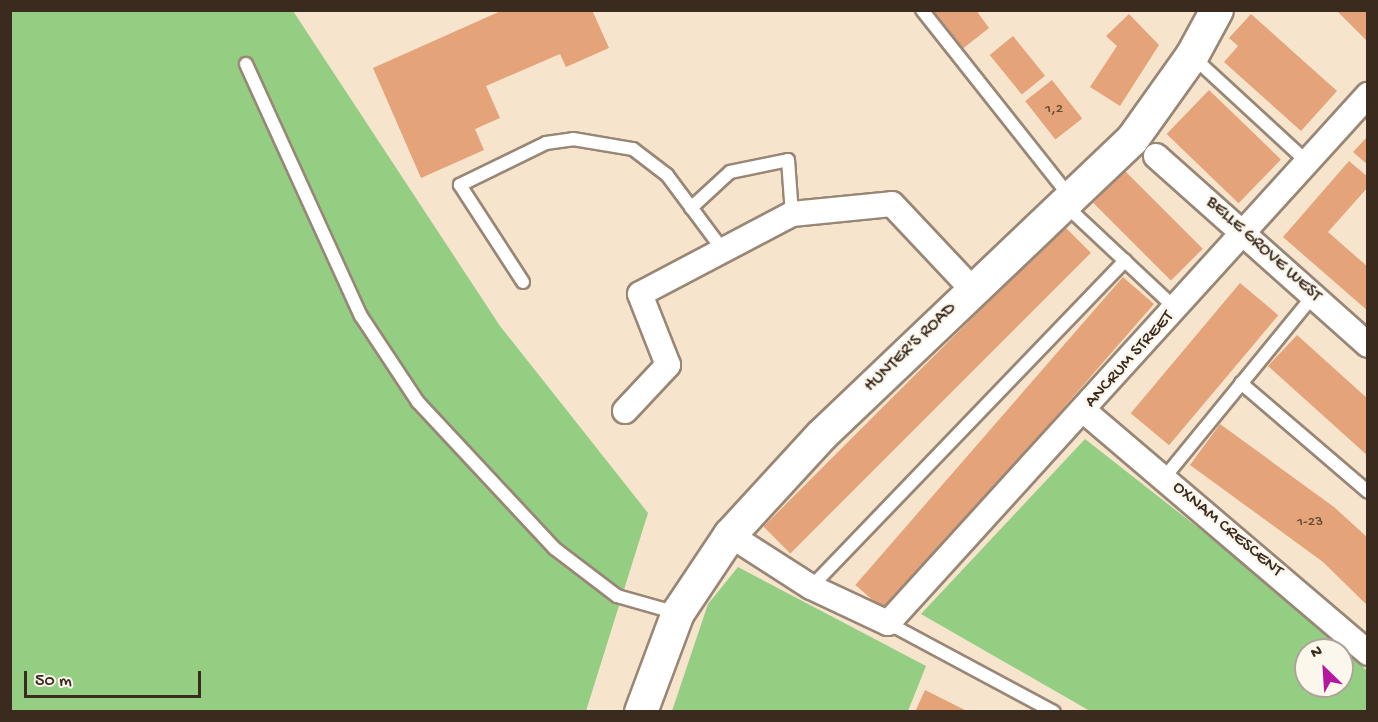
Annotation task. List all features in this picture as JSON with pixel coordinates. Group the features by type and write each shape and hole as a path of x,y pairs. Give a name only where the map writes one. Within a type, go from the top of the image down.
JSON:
{"street":[{"name":"HUNTER'S ROAD","path":"641,711 678,613 730,535 771,486 972,289 1132,140 1192,56 1217,10"},
{"name":"ANCRUM STREET","path":"888,622 1084,411 1245,234 1306,161 1368,95"},
{"name":"BELLE GROVE WEST","path":"1156,156 1368,345"},
{"path":"625,411 668,365 640,294 792,214 892,204 972,289"},
{"name":"OXNAM CRESCENT","path":"1084,411 1368,653"},
{"path":"730,535 811,587 888,622"}],"lane":[{"path":"921,10 1068,201 1125,261 1176,309"},
{"path":"1192,56 1306,161"},
{"path":"246,64 361,316 418,402 554,548 617,596 678,613"},
{"path":"523,282 460,185 546,142 573,139 633,149 667,176 723,250"},
{"path":"691,208 730,172 788,160 792,214"},
{"path":"811,587 1125,261"},
{"path":"1164,478 1314,295"},
{"path":"1240,383 1368,492"},
{"path":"888,622 1054,711"}],"green space":[{"path":"10,11 293,11 500,326 648,513 586,711 11,711"},
{"path":"1085,439 1321,624 1335,638 1294,638 1294,698 1354,698 1354,658 1367,671 1367,711 1090,711 921,614"},
{"path":"738,567 926,666 908,711 672,711 708,604"}],"building":[{"path":"503,10 592,10 609,48 566,67 560,54 486,86 500,118 475,129 484,150 421,178 373,68"},
{"path":"930,10 976,10 989,28 961,50"},
{"path":"1336,10 1368,10 1368,42"},
{"path":"1129,14 1159,45 1120,106 1090,87 1117,46 1106,36"},
{"path":"1251,14 1337,91 1301,131 1224,62 1238,46 1229,38"},
{"path":"1013,36 1045,76 1022,95 990,55"},
{"path":"1052,80 1082,119 1055,140 1025,101"},
{"path":"1209,90 1281,159 1239,203 1167,134"},
{"path":"1368,136 1368,165 1353,152"},
{"path":"1349,161 1368,177 1368,187 1328,232 1368,267 1368,311 1283,237"},
{"path":"1125,171 1203,249 1171,281 1093,203"},
{"path":"1064,226 1091,253 790,553 763,527"},
{"path":"1123,277 1154,304 886,612 855,585"},
{"path":"1240,283 1278,315 1169,445 1131,413"},
{"path":"1297,335 1368,399 1368,456 1268,366"},
{"path":"1220,424 1334,507 1368,538 1368,606 1323,562 1190,465"},
{"path":"925,690 969,712 915,712"}]}
